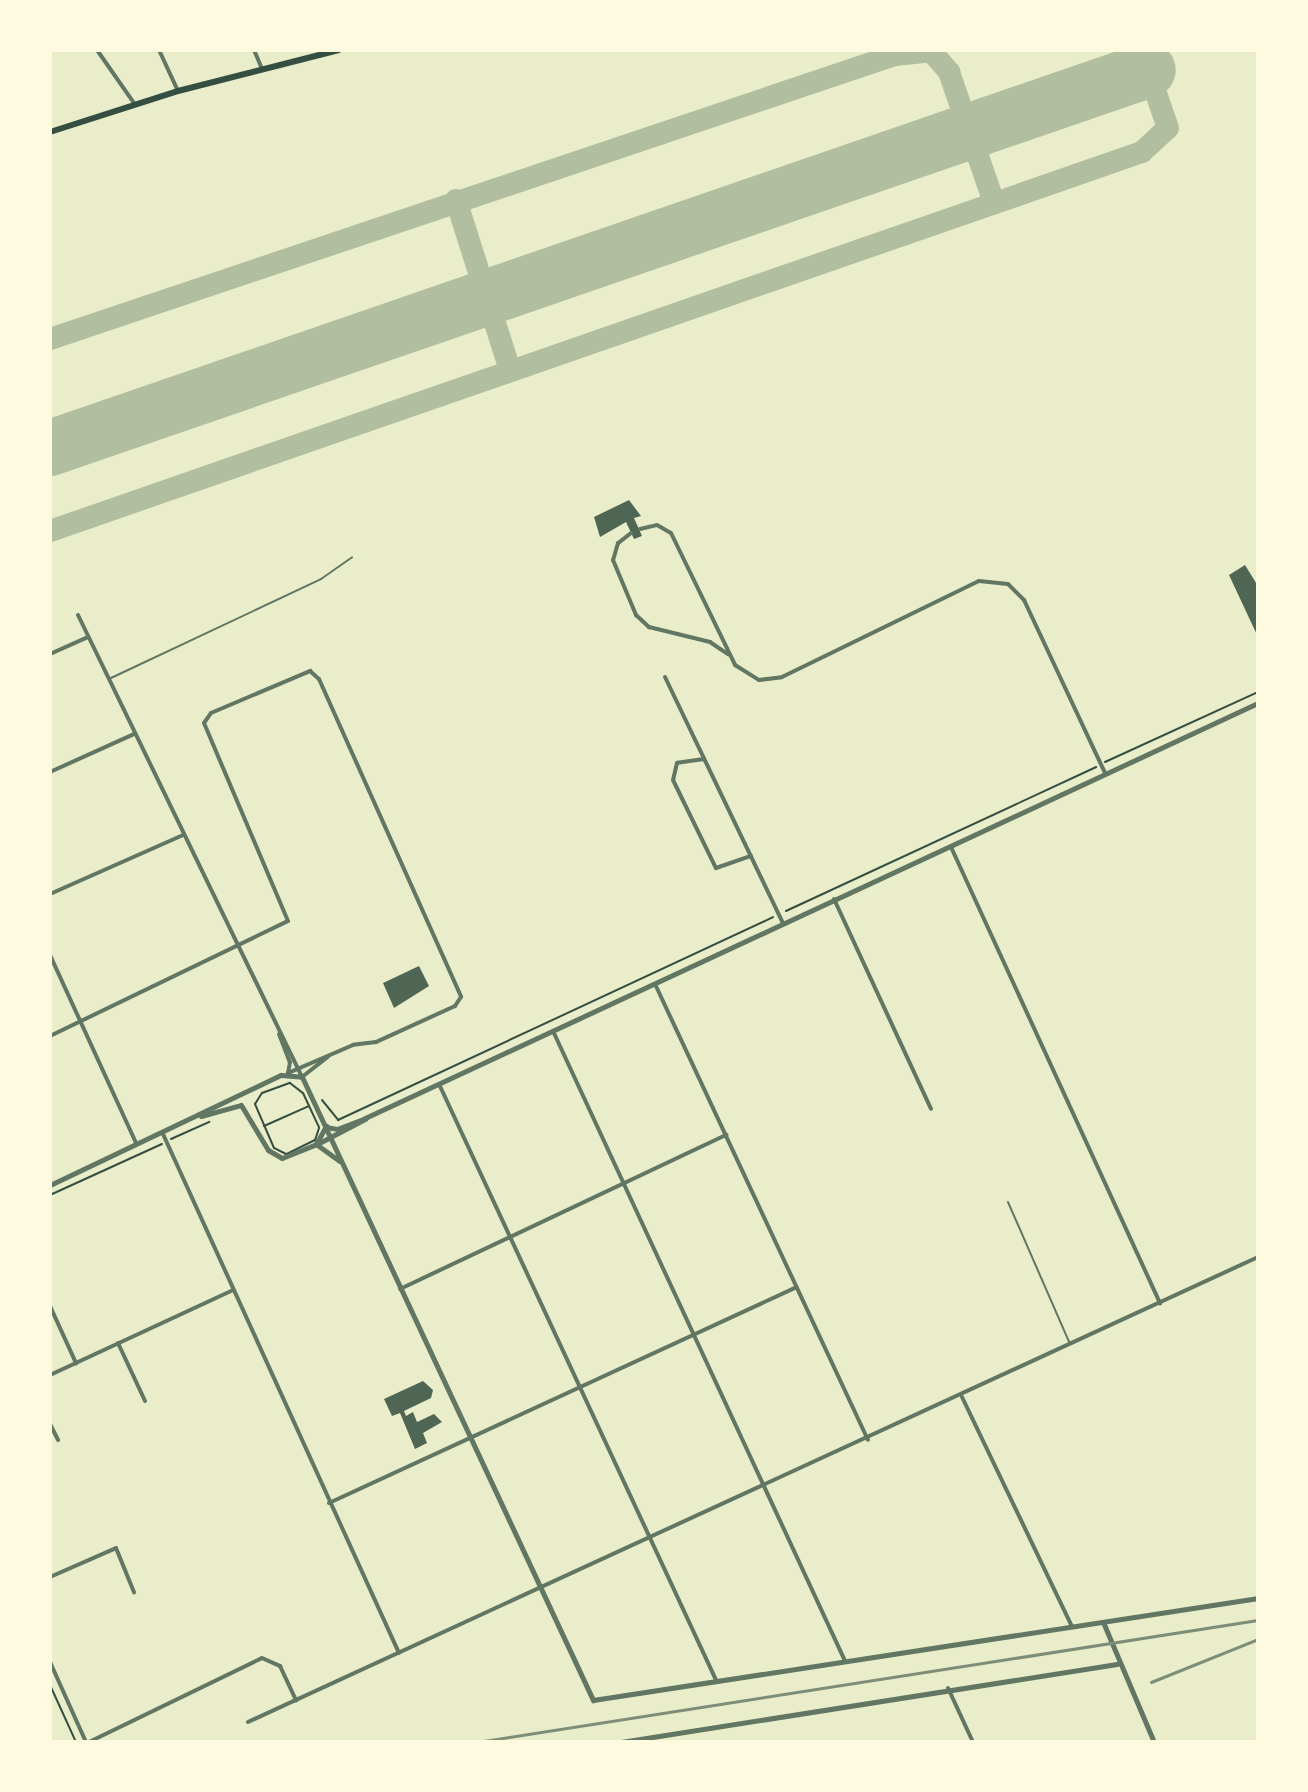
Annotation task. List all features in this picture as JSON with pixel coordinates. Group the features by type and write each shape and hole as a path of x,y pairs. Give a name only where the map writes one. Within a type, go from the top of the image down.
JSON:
{"main road":[{"path":"50,132 134,103 339,50"}],"street":[{"path":"97,50 134,103"},
{"path":"159,50 178,91"},
{"path":"254,50 262,69"},
{"path":"640,529 657,525 671,533 730,656"},
{"path":"631,533 618,543 613,560 636,615 649,627 710,642 730,656 750,677 775,680 979,581 1002,581 1024,600 1105,773"},
{"path":"78,615 279,1034 290,1062 288,1073"},
{"path":"50,654 88,637"},
{"path":"50,1036 285,926 289,915 205,719 310,671 319,679 461,997 455,1006 376,1042 298,1068 50,1185"},
{"path":"665,677 783,923"},
{"path":"326,1126 337,1129 365,1118 1258,703"},
{"path":"50,772 134,734"},
{"path":"704,759 677,763 673,780 679,793 716,868 751,856"},
{"path":"50,894 184,834"},
{"path":"950,845 1160,1303"},
{"path":"834,899 931,1109"},
{"path":"50,955 137,1146"},
{"path":"655,984 868,1440"},
{"path":"553,1031 845,1661"},
{"path":"279,1034 326,1126 340,1162 593,1700 1258,1598"},
{"path":"302,1077 330,1056"},
{"path":"288,1073 302,1077"},
{"path":"438,1084 582,1387 716,1680"},
{"path":"252,1089 248,1109 260,1128 268,1150 282,1158 365,1118"},
{"path":"200,1116 232,1105 248,1109"},
{"path":"316,1144 326,1126"},
{"path":"163,1134 399,1653"},
{"path":"400,1289 726,1135"},
{"path":"316,1144 340,1162"},
{"path":"248,1722 652,1540 1258,1257"},
{"path":"329,1503 797,1287"},
{"path":"50,1375 233,1290"},
{"path":"50,1306 76,1363"},
{"path":"118,1343 145,1401"},
{"path":"962,1397 1071,1625"},
{"path":"50,1424 58,1440"},
{"path":"50,1577 116,1548 134,1592"},
{"path":"1103,1622 1117,1664 1154,1742"},
{"path":"50,1662 88,1742 262,1658 280,1666 296,1700"},
{"path":"621,1742 948,1688 1117,1664"},
{"path":"948,1688 973,1742"}],"lane":[{"path":"108,679 321,579 352,557"},
{"path":"1008,1202 1070,1345"}],"path":[{"path":"1112,760 1258,692"},
{"path":"789,910 1089,770"},
{"path":"260,1128 324,1099 338,1120 770,919"},
{"path":"293,1084 313,1104 319,1128 309,1144 283,1154 260,1128 255,1104 269,1089 293,1084"},
{"path":"173,1138 221,1116"},
{"path":"50,1195 159,1145"},
{"path":"50,1685 76,1742"}],"building":[{"path":"629,500 641,516 634,518 642,536 634,539 626,522 600,537 594,517"},
{"path":"1245,565 1258,586 1258,637 1229,575"},
{"path":"419,966 429,986 394,1008 383,983"},
{"path":"423,1381 433,1390 431,1398 404,1411 406,1416 413,1412 417,1422 434,1414 442,1422 423,1433 427,1443 415,1449 400,1413 392,1416 384,1399"}],"taxiway":[{"path":"50,339 895,55 931,51 949,72 994,203"},
{"path":"50,531 1142,152 1168,128 1148,70"},
{"path":"456,200 510,370"}],"runway":[{"path":"50,448 1148,70"}],"railway":[{"path":"477,1742 1258,1620"},
{"path":"1151,1682 1258,1639"}]}
